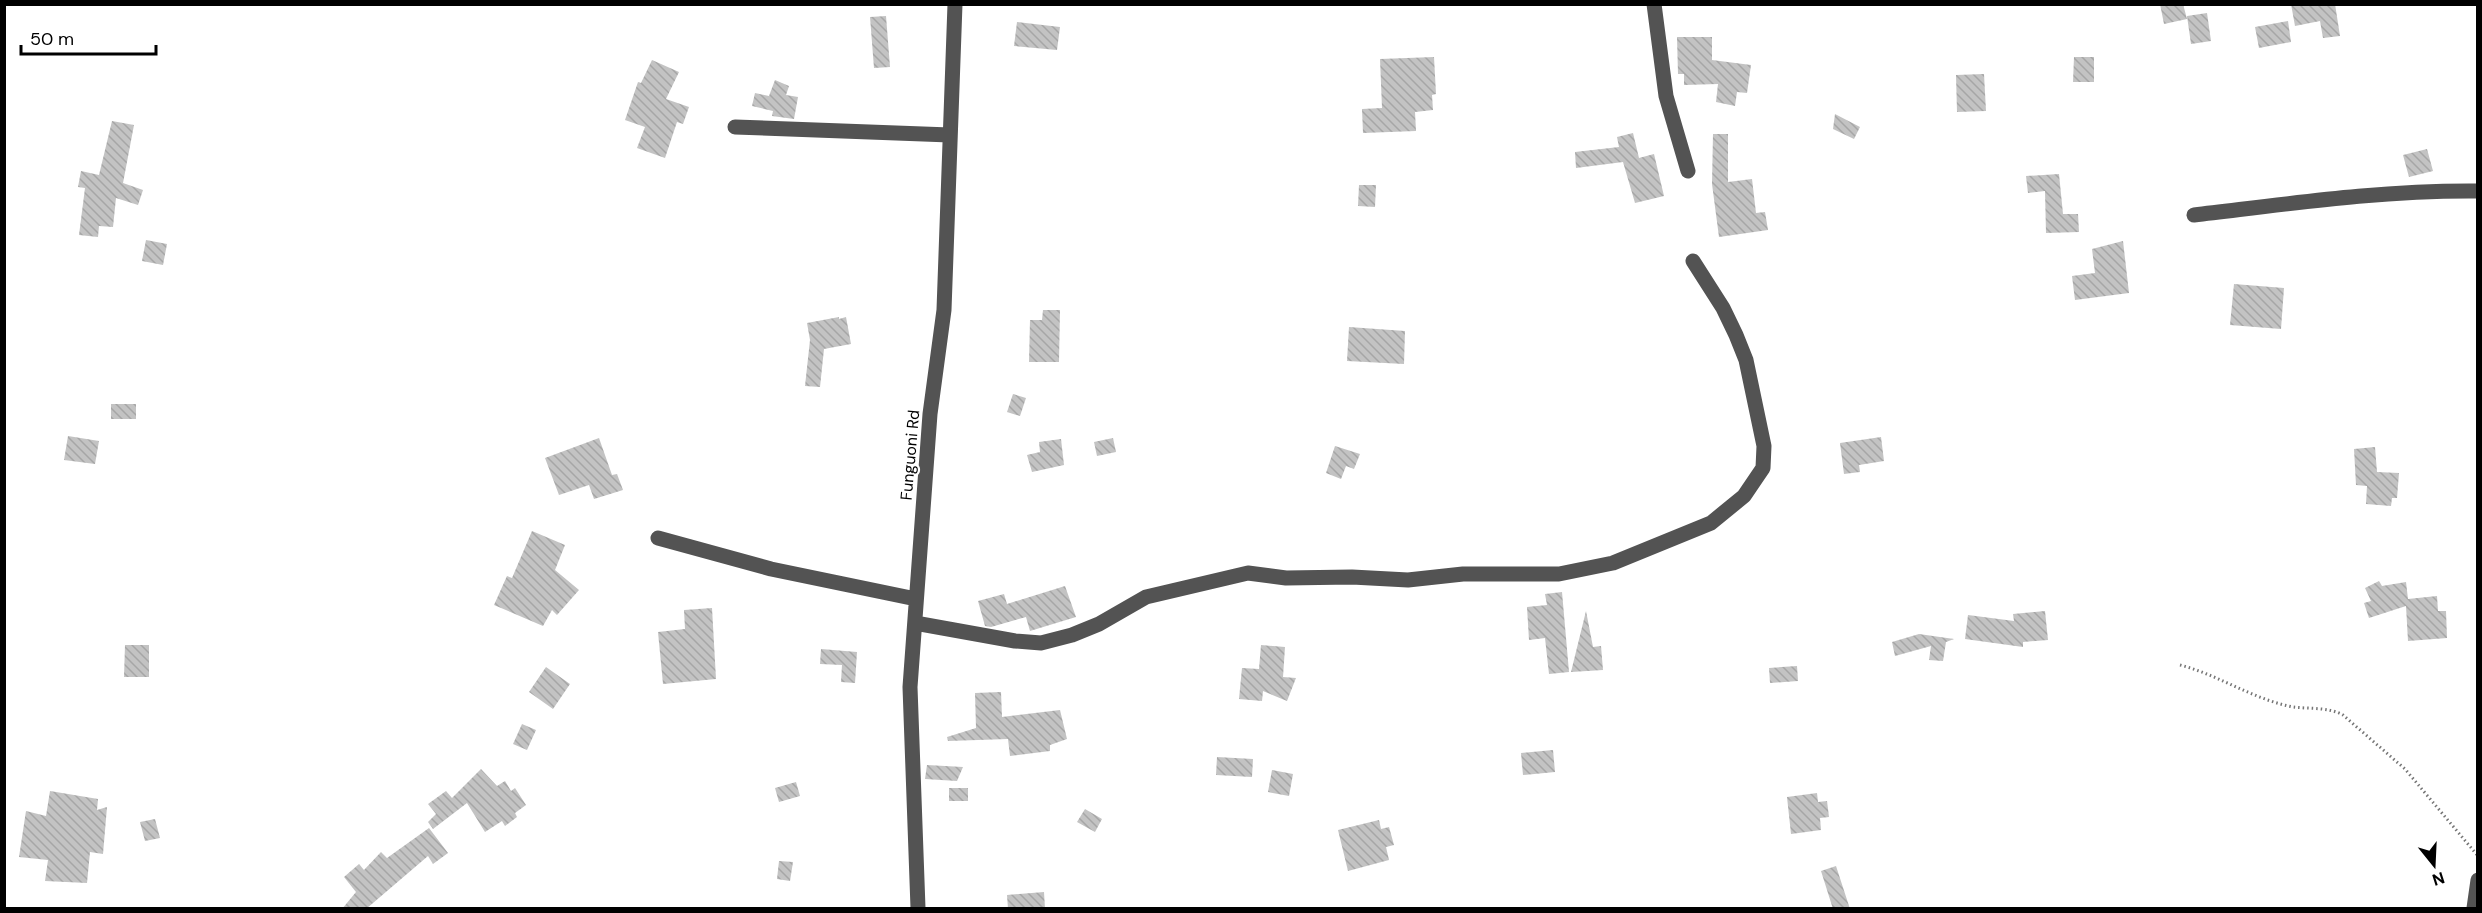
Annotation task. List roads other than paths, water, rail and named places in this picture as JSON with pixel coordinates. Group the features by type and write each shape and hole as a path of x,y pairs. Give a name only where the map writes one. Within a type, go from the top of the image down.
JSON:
{"street":[{"name":"Funguoni Rd","path":"918,909 910,687 930,414 944,310 955,63 955,4"},
{"path":"1654,4 1666,96 1688,171"},
{"path":"735,127 950,135"},
{"path":"2194,215 2324,199 2439,190 2478,191"},
{"path":"915,623 1015,641 1041,643 1099,624 1146,597 1248,573 1286,578 1352,577 1408,580 1463,574 1560,574 1613,563 1711,524 1744,496 1763,468 1764,447 1746,360 1723,308 1693,261"},
{"path":"658,538 771,569 916,599"},
{"path":"2474,909 2478,880"}]}
